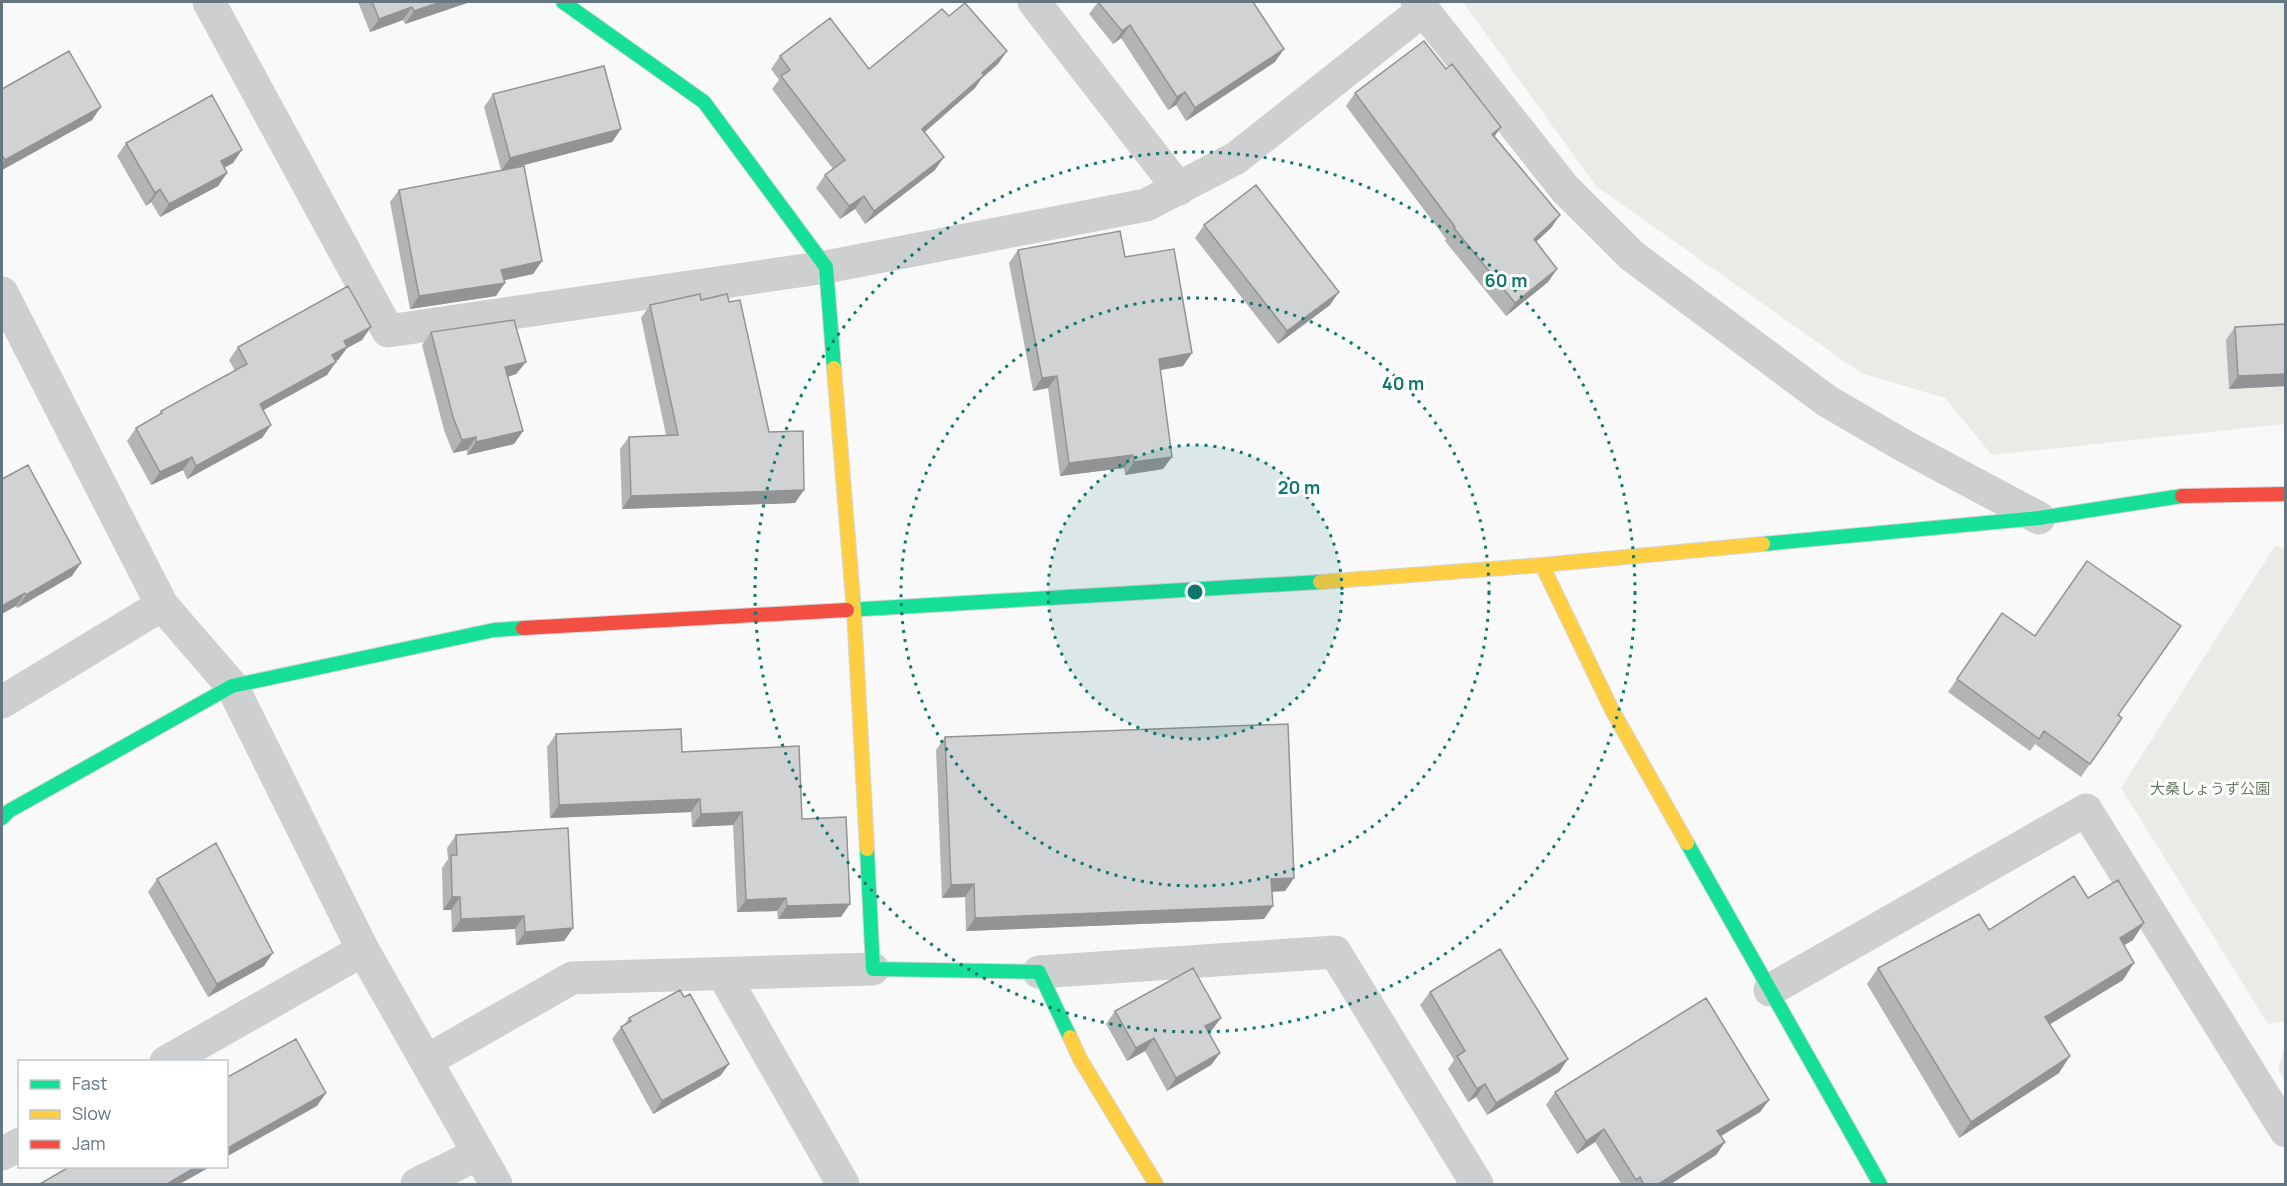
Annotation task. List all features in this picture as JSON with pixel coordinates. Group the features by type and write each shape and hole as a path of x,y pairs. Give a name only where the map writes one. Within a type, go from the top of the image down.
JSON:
{"street":[{"path":"209,2 388,331 826,267 1146,205 1236,158 1420,6 1565,189 1631,255 1827,401 1906,447 2039,518"},
{"path":"564,2 704,102 826,267 854,611 873,969"},
{"path":"1034,2 1179,189"},
{"path":"2,293 162,605 232,686 363,950 496,1185"},
{"path":"2,818 9,811 232,686 494,630 1285,585 1542,565 2039,518 2178,496 2286,494"},
{"path":"1542,565 1612,710 1880,1185"},
{"path":"2,702 162,605"},
{"path":"1770,990 2086,810 2286,1131"},
{"path":"170,1060 363,950"},
{"path":"426,1061 572,978 873,969 1039,972 1335,952 1477,1185"},
{"path":"1039,972 1080,1059 1156,1185"},
{"path":"723,974 843,1185"},
{"path":"2,1154 18,1145"},
{"path":"417,1185 478,1154"}],"shaded area":[{"path":"2285,1045 2285,1081 2278,1070"}],"green space":[{"path":"1463,2 2285,2 2285,424 1992,455 1945,398 1861,373 1596,186"},
{"name":"大桑しょうず公園","path":"2275,546 2286,549 2286,1021 2268,1024 2121,788"}],"building":[{"path":"372,2 441,2 414,11 412,7 379,19"},
{"path":"1098,2 1253,2 1284,49 1195,108 1185,92 1177,97 1130,25 1122,31"},
{"path":"965,3 1007,51 982,73 984,75 922,129 944,157 874,211 864,196 849,206 825,175 845,160 781,76 790,70 780,56 830,18 869,69 942,9 949,16"},
{"path":"1424,41 1446,69 1452,64 1501,127 1492,134 1560,215 1534,239 1557,269 1515,303 1454,228 1355,93"},
{"path":"69,51 101,107 5,160 2,155 2,89"},
{"path":"604,66 621,129 510,158 493,94"},
{"path":"212,95 242,150 221,161 227,173 169,204 160,189 155,193 126,143"},
{"path":"524,166 542,261 501,270 505,283 419,296 399,190"},
{"path":"1256,185 1339,292 1287,331 1204,225"},
{"path":"1120,231 1125,257 1174,249 1192,353 1159,359 1172,457 1134,462 1133,455 1069,463 1057,376 1042,378 1018,250"},
{"path":"348,286 371,327 344,341 347,347 332,355 336,362 260,404 271,425 196,466 192,457 160,472 136,428 162,413 161,411 247,364 238,347"},
{"path":"700,294 701,300 727,294 729,302 740,300 769,432 803,431 804,490 631,496 629,437 678,435 650,305"},
{"path":"514,320 526,362 505,367 523,431 476,442 476,437 462,440 453,417 431,332"},
{"path":"2286,324 2286,374 2238,376 2235,327"},
{"path":"28,465 81,563 26,595 25,593 2,606 2,479"},
{"path":"2087,561 2181,626 2118,715 2122,718 2090,764 2044,731 2039,739 1957,679 2002,613 2035,636"},
{"path":"1288,724 1294,878 1271,879 1273,906 975,918 974,884 951,885 945,737"},
{"path":"681,729 682,752 799,746 802,819 846,817 850,904 787,906 786,898 746,900 742,812 701,814 700,799 559,805 556,734"},
{"path":"568,828 573,928 525,932 524,916 461,919 460,897 452,897 451,855 457,855 456,835"},
{"path":"216,843 273,953 217,984 157,879"},
{"path":"2074,876 2088,898 2118,880 2144,923 2120,938 2134,963 2045,1017 2070,1056 1971,1122 1878,968 1979,914 1989,930"},
{"path":"1500,949 1568,1059 1496,1103 1485,1084 1477,1089 1457,1056 1465,1051 1430,992"},
{"path":"1193,968 1221,1018 1205,1026 1220,1053 1176,1078 1154,1038 1136,1048 1115,1011"},
{"path":"680,990 684,997 690,994 729,1064 662,1101 621,1027 631,1021 629,1018"},
{"path":"1706,998 1769,1100 1717,1131 1725,1142 1657,1185 1644,1185 1640,1177 1636,1180 1604,1129 1586,1141 1555,1092"},
{"path":"296,1039 326,1093 228,1148 228,1077"},
{"path":"67,1168 194,1168 165,1185 38,1185"}],"traffic: fast":[{"path":"563,2 704,102 826,267 834,368"},
{"path":"1763,544 2039,518 2182,496"},
{"path":"847,610 1320,582"},
{"path":"2,818 9,811 232,686 494,630 523,628"},
{"path":"1687,843 1880,1184"},
{"path":"867,849 873,969 1039,972 1070,1037"}],"traffic: slow":[{"path":"834,368 854,611 867,849"},
{"path":"1320,582 1542,565 1763,544"},
{"path":"1542,565 1612,710 1687,843"},
{"path":"1070,1037 1080,1059 1156,1184"}],"traffic: jam":[{"path":"2182,496 2286,494"},
{"path":"523,628 847,610"}]}
